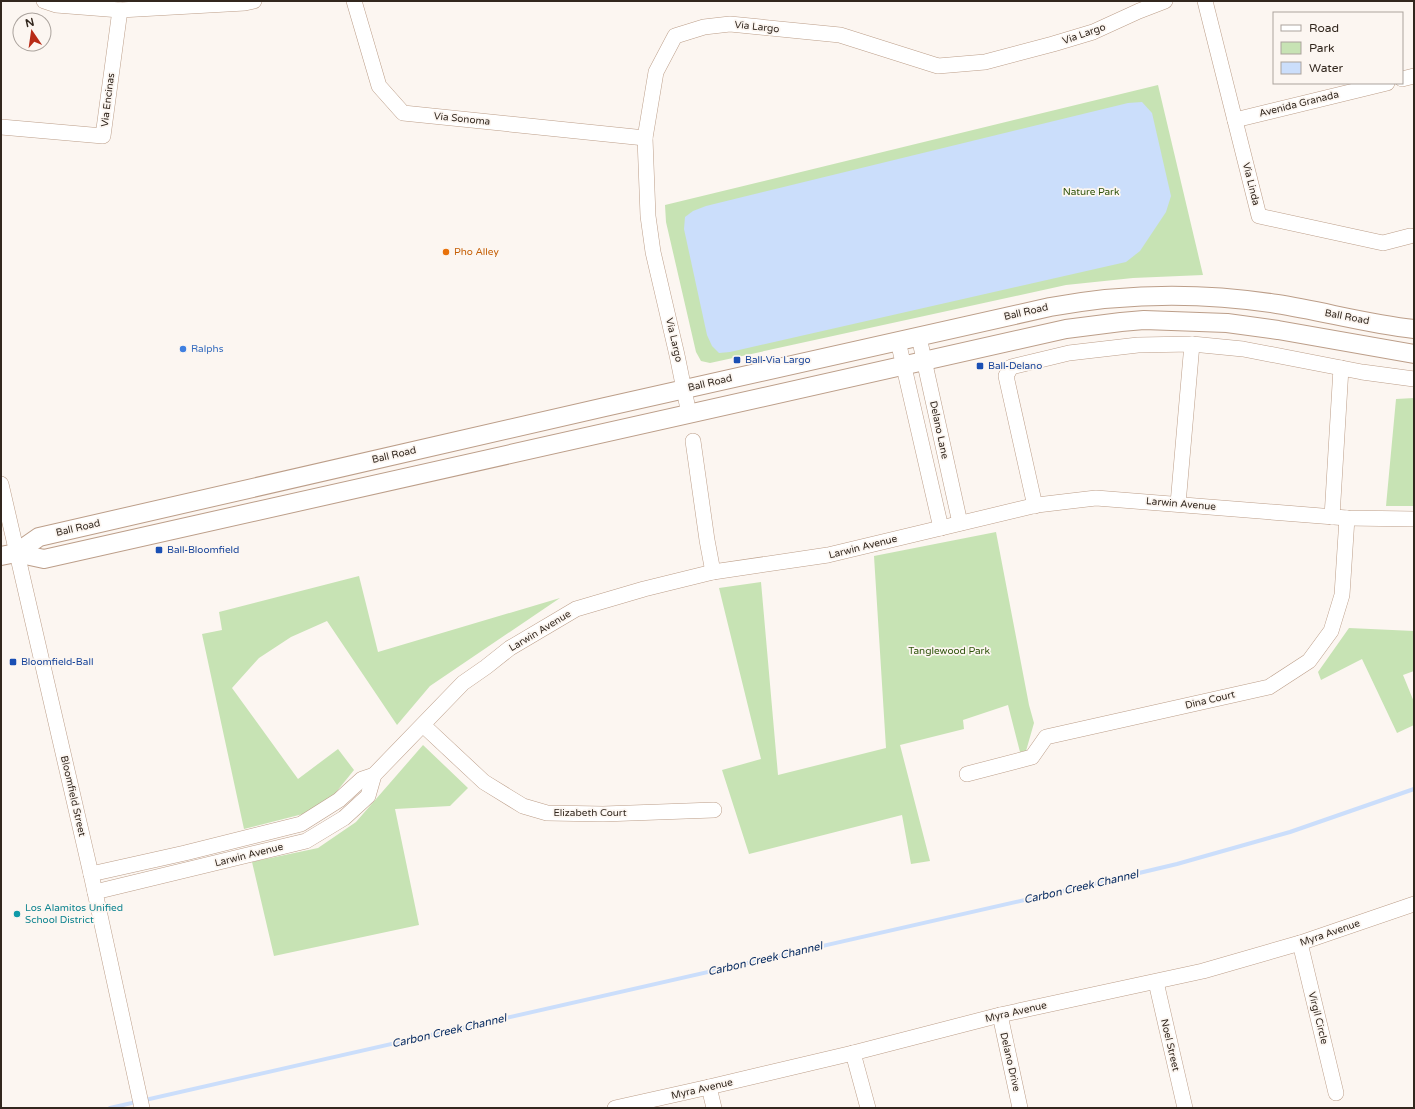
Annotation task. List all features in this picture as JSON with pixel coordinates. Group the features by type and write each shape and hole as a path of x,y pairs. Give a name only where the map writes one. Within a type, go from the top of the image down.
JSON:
{"main road":[{"name":"Ball Road","path":"8,554 39,537 684,389 919,337 1050,306 1083,300 1144,296 1199,295 1234,298 1277,304 1414,329"},
{"path":"1197,321 1199,295"},
{"path":"8,554 44,559 1066,330 1136,321 1197,321 1227,323 1278,330 1414,354"}],"street":[{"path":"44,1 56,5 120,10 245,3 254,1"},
{"name":"Via Sonoma","path":"354,1 379,86 403,112 645,138"},
{"name":"Via Largo","path":"689,414 653,252 648,216 645,138 656,72 675,36 704,27 730,24 840,35 938,66 985,62 1053,44 1093,32 1165,1"},
{"name":"Via Linda","path":"1205,1 1259,216 1383,243 1410,236"},
{"name":"Via Encinas","path":"1,127 103,136 120,10"},
{"path":"1403,79 1414,76"},
{"name":"Avenida Granada","path":"1235,120 1383,84"},
{"name":"Delano Lane","path":"919,337 960,523"},
{"name":"Delano Lane","path":"898,341 941,528"},
{"path":"1178,504 1192,344"},
{"path":"1035,506 1006,376 1011,367 1069,353 1138,345 1192,344 1243,349 1362,372 1414,379"},
{"path":"1332,516 1341,368"},
{"path":"693,441 713,572"},
{"name":"Bloomfield Street","path":"1,484 8,554 91,874 142,1108"},
{"name":"Larwin Avenue","path":"91,874 185,853 301,824 339,800 362,779 374,775 463,683 510,648 576,609 644,588 713,572 820,557 1035,506 1096,498 1347,518 1414,519"},
{"name":"Dina Court","path":"967,774 1032,757 1046,738 1269,687 1308,661 1331,631 1342,595 1347,518"},
{"name":"Elizabeth Court","path":"423,725 484,782 523,806 529,808 547,813 603,814 714,810"},
{"name":"Larwin Avenue","path":"95,892 306,841 344,818 368,796 374,775"},
{"name":"Myra Avenue","path":"615,1108 853,1053 1000,1015 1203,971 1300,943 1414,904"},
{"name":"Virgil Circle","path":"1300,943 1336,1093"},
{"name":"Noel Street","path":"1156,982 1185,1108"},
{"name":"Delano Drive","path":"1000,1015 1020,1108"},
{"path":"853,1053 868,1108"},
{"path":"709,1087 714,1108"}],"green space":[{"name":"Nature Park","path":"1158,85 1203,275 1133,278 1066,285 710,363 701,361 696,352 666,222 665,205"},
{"path":"1414,398 1414,506 1386,506 1396,399"},
{"name":"Tanglewood Park","path":"996,532 1029,705 1034,723 1026,751 1020,752 1008,705 963,720 964,729 900,745 930,861 911,864 902,815 749,854 722,770 761,759 719,588 761,582 778,775 886,748 874,556"},
{"path":"359,576 378,652 560,598 430,686 397,725 327,621 291,637 259,658 232,688 298,779 338,749 354,770 333,796 303,814 244,829 202,634 222,630 219,612"},
{"path":"1349,628 1414,631 1414,671 1403,675 1414,702 1414,725 1397,733 1362,659 1321,680 1318,672"},
{"path":"423,745 468,788 450,806 395,809 419,925 274,956 252,862 318,848 356,822"}],"water":[{"name":"Nature Park","path":"1142,102 1152,113 1171,196 1166,212 1140,251 1126,262 730,352 719,353 712,346 707,335 684,229 685,217 693,211 706,206 1128,103"}],"waterway":[{"name":"Carbon Creek Channel","path":"110,1108 1177,864 1290,832 1414,789"}],"place":[{"name":"Pho Alley","path":"446,252"},
{"name":"Ralphs","path":"183,349"},
{"name":"Ball-Via Largo","path":"737,360"},
{"name":"Ball-Delano","path":"980,366"},
{"name":"Ball-Bloomfield","path":"159,550"},
{"name":"Bloomfield-Ball","path":"13,662"},
{"name":"Los Alamitos Unified School District","path":"17,914"}]}
